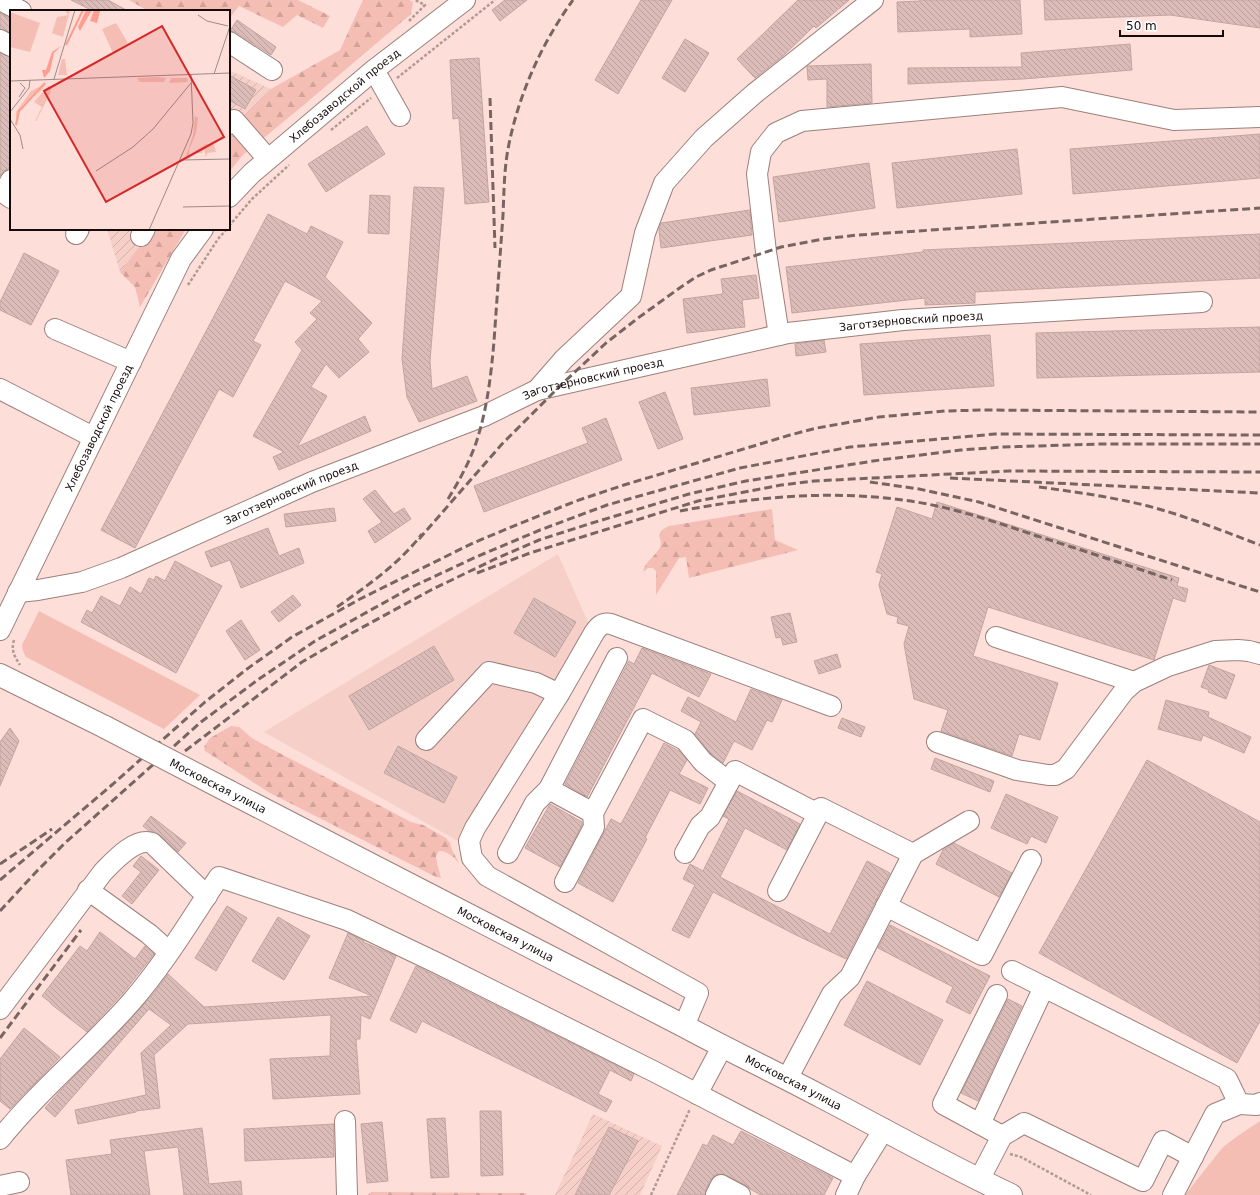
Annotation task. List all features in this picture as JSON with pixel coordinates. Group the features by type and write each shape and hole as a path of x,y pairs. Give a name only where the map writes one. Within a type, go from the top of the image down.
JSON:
{"main road":[{"name":"Московская улица","path":"0,675 105,727 722,1047 884,1129 979,1180 1011,1195"}],"street":[{"path":"0,0 19,10"},
{"path":"537,390 564,359 631,296 645,233 664,183 704,138 755,93 873,0"},
{"name":"Хлебозаводской проезд","path":"230,197 252,173 268,159 455,2"},
{"path":"0,40 10,45"},
{"path":"230,43 272,70"},
{"path":"374,70 400,116"},
{"path":"779,335 766,252 757,174 761,152 776,133 802,121 1062,97 1174,120 1260,117"},
{"path":"231,120 268,159"},
{"path":"10,182 4,193 10,197"},
{"name":"Хлебозаводской проезд","path":"7,634 18,592 181,259 202,230"},
{"name":"Заготзерновский проезд","path":"18,592 82,582 121,568 312,482 484,416 537,390 779,335 903,320 1202,302"},
{"path":"55,329 131,362"},
{"path":"0,389 93,437"},
{"path":"684,1026 698,993 487,876 472,858 469,841 475,828 559,694 594,633 598,627 606,623 831,706"},
{"path":"996,637 1134,682"},
{"path":"938,742 1017,770 1041,774 1056,774 1066,769 1124,691 1134,682 1168,666 1215,651 1238,650 1260,654"},
{"path":"508,853 535,803 548,789 617,658"},
{"path":"426,740 490,672 536,683 559,694"},
{"path":"565,882 594,827 593,813 643,719 685,740 703,762 729,782"},
{"path":"686,853 700,826 710,817 734,771 818,814"},
{"path":"548,789 593,813"},
{"path":"778,891 821,808 912,854"},
{"path":"787,1079 832,994 850,978 912,854 969,821"},
{"path":"0,1009 102,872 123,853 136,844 147,841 152,843 207,896"},
{"path":"886,906 982,955 1031,860"},
{"path":"0,1139 21,1114 132,1002 150,980 219,877 347,920 444,966 855,1176"},
{"path":"88,890 138,926 169,952"},
{"path":"1012,971 1227,1079 1239,1104"},
{"path":"980,1124 1044,986"},
{"path":"997,995 943,1104 980,1124 999,1143"},
{"path":"697,1094 722,1047"},
{"path":"1173,1195 1215,1114 1239,1104 1256,1105 1260,1103"},
{"path":"345,1121 347,1195"},
{"path":"979,1180 999,1143 1024,1123 1143,1181 1163,1142 1193,1157"},
{"path":"846,1195 855,1176 884,1129"},
{"path":"0,1186 19,1182"},
{"path":"716,1195 721,1185 740,1195"}],"path":[{"path":"415,0 425,5"},
{"path":"328,132 495,0"},
{"path":"230,225 252,199 292,162"},
{"path":"188,286 225,230"},
{"path":"7,634 14,656 20,664 26,668"},
{"path":"651,1195 697,1094"},
{"path":"999,1143 1021,1157 1092,1195"}],"shaded area":[{"path":"230,70 271,89 230,131"},
{"path":"107,230 151,230 120,272"},
{"path":"558,554 590,627 458,841 264,732"},
{"path":"593,1114 662,1146 640,1195 555,1195"}],"green space":[{"path":"129,0 298,0 330,16 323,28 297,15 283,27 239,6 230,18 230,10 146,10"},
{"path":"363,0 409,0 413,2 411,14 243,155 230,171 230,131 271,89 340,50"},
{"path":"151,230 185,230 140,307 135,287 120,272"},
{"path":"772,509 775,540 798,550 689,578 686,557 679,558 656,595 656,571 653,568 648,568 643,572 648,562 661,546 659,535 663,529 669,526"},
{"path":"39,611 200,695 164,729 26,657 22,645"},
{"path":"231,726 239,727 252,738 268,747 411,822 423,825 446,838 450,843 459,863 448,853 439,851 436,856 441,878 434,876 270,793 205,751 204,747 210,738"},
{"path":"1260,1121 1260,1195 1185,1195 1223,1147"},
{"path":"371,1192 525,1193 527,1195 368,1195"}],"building":[{"path":"71,0 108,0 126,10 91,10"},
{"path":"505,0 527,0 500,21 492,10"},
{"path":"641,0 672,0 618,94 595,80"},
{"path":"798,0 849,0 816,28 814,26 783,56 755,78 737,59"},
{"path":"920,0 1020,0 1022,34 970,37 970,29 898,32 897,2"},
{"path":"1044,0 1260,0 1260,28 1170,15 1045,20"},
{"path":"0,13 10,18 10,33 0,29"},
{"path":"237,20 276,47 271,55 235,32 230,31"},
{"path":"685,39 709,53 685,92 662,78"},
{"path":"1130,44 1132,70 1023,79 908,84 908,68 1022,67 1021,53"},
{"path":"0,53 10,57 10,166 0,176"},
{"path":"479,58 489,202 465,204 459,118 453,119 450,60"},
{"path":"871,64 872,103 827,107 827,79 808,80 807,66"},
{"path":"230,76 256,90 245,109 230,101"},
{"path":"367,126 385,154 326,192 308,164"},
{"path":"1260,134 1260,178 1073,194 1070,149"},
{"path":"1017,149 1022,194 897,208 892,163"},
{"path":"869,163 875,208 779,222 773,177"},
{"path":"414,187 444,188 430,361 432,389 467,376 477,401 419,422 407,397 402,359"},
{"path":"370,195 390,196 389,234 368,233"},
{"path":"750,210 752,235 661,248 659,230 661,223"},
{"path":"268,214 307,234 311,226 343,242 325,277 372,323 358,339 369,352 339,378 326,364 311,387 327,396 297,447 365,416 371,431 279,470 273,457 284,452 253,436 302,350 295,342 317,319 310,313 322,301 285,281 253,341 261,345 233,397 219,389 135,548 101,530"},
{"path":"1260,234 1260,278 975,292 975,303 925,305 925,298 792,313 786,267 923,252 923,250"},
{"path":"24,253 59,271 31,325 0,310 0,302"},
{"path":"756,275 759,298 742,300 745,327 687,333 683,299 723,294 721,279"},
{"path":"1260,327 1260,372 1037,378 1036,333"},
{"path":"990,335 994,386 864,395 860,344"},
{"path":"824,340 826,352 796,356 795,344"},
{"path":"767,379 770,406 694,415 691,388"},
{"path":"665,392 683,439 658,449 639,402"},
{"path":"606,418 622,460 484,512 474,486 588,443 582,428"},
{"path":"375,490 394,514 404,508 411,519 375,543 368,531 382,522 363,499"},
{"path":"937,502 1179,578 1177,586 1188,589 1185,602 1173,598 1154,660 988,607 973,656 1058,683 1040,740 1019,734 1012,756 941,731 948,710 914,699 904,644 909,626 897,623 898,617 887,614 879,585 882,574 876,572 897,507 932,519"},
{"path":"334,508 336,521 286,527 284,514"},
{"path":"268,528 279,556 299,548 304,563 241,588 230,560 211,567 205,552"},
{"path":"175,561 222,586 176,673 81,622 87,610 92,613 101,596 120,606 130,587 141,594 149,578 154,580 156,576 165,581"},
{"path":"293,595 301,605 279,622 271,612"},
{"path":"534,598 576,622 555,657 514,633"},
{"path":"790,613 797,642 783,645 781,637 776,638 771,617"},
{"path":"241,620 260,650 245,660 226,631"},
{"path":"434,646 454,680 369,730 349,696"},
{"path":"642,648 711,674 699,697 652,673 587,797 565,784 629,661 634,664"},
{"path":"837,654 841,667 819,674 814,661"},
{"path":"1209,665 1235,675 1226,699 1208,692 1209,690 1201,687"},
{"path":"751,689 782,700 772,722 767,720 752,750 734,741 723,763 711,754 695,734 701,722 681,711 688,697 736,722"},
{"path":"1166,700 1209,712 1208,717 1251,737 1244,753 1203,735 1201,741 1158,729"},
{"path":"842,718 865,727 861,737 838,728"},
{"path":"10,728 19,741 0,786 0,742"},
{"path":"664,743 679,751 687,760 679,774 708,788 700,804 670,790 645,838 647,839 613,902 578,883 611,819 621,824"},
{"path":"398,746 457,777 444,803 384,773"},
{"path":"935,758 994,781 990,792 931,769"},
{"path":"1147,760 1260,822 1260,1021 1237,1063 1039,953"},
{"path":"737,791 800,824 787,850 745,828 720,877 830,934 867,861 890,873 846,959 713,892 689,938 672,930 695,885 683,879 690,864 703,871 729,819 723,816"},
{"path":"1006,794 1058,817 1046,843 1031,836 1027,844 991,828"},
{"path":"550,804 582,822 582,825 560,867 525,848"},
{"path":"151,816 186,843 178,852 160,835 149,831 143,826"},
{"path":"954,843 1012,873 999,897 936,864 943,850"},
{"path":"141,856 159,870 132,904 122,896 141,872 133,866"},
{"path":"227,906 247,918 216,971 195,958"},
{"path":"278,917 310,936 284,980 252,961"},
{"path":"890,925 990,976 970,1014 946,1002 953,987 878,948"},
{"path":"100,932 135,959 145,946 154,954 123,993 87,1032 42,996 80,946 87,951"},
{"path":"348,933 364,941 363,942 396,956 370,1019 361,1015 360,1039 356,1039 360,1094 273,1099 270,1059 330,1056 331,1015 188,1024 154,1055 160,1108 136,1111 78,1124 75,1110 146,1095 141,1053 171,1025 149,1009 55,1117 45,1108 124,1026 153,994 168,974 204,1007 372,996 329,978"},
{"path":"416,966 634,1074 631,1081 610,1070 598,1094 612,1101 606,1112 422,1021 416,1033 390,1020"},
{"path":"867,981 943,1020 920,1065 844,1025"},
{"path":"1008,999 1022,1006 978,1101 961,1093"},
{"path":"24,1028 60,1057 10,1109 0,1101 0,1059"},
{"path":"480,1111 501,1111 503,1175 481,1176"},
{"path":"445,1118 449,1177 431,1178 427,1119"},
{"path":"382,1122 388,1181 367,1183 361,1124"},
{"path":"334,1124 334,1157 245,1161 244,1129"},
{"path":"609,1127 638,1141 609,1195 575,1195"},
{"path":"202,1128 209,1184 241,1181 242,1195 184,1195 178,1147 144,1151 150,1195 71,1195 66,1160 112,1154 110,1140"},
{"path":"741,1131 833,1178 824,1195 761,1195 726,1175 721,1174 715,1175 711,1180 705,1195 677,1195 703,1144 707,1146 713,1135 733,1145"}],"railway":[{"path":"448,499 464,472 473,450 480,431 488,393 494,341 504,182 512,129 532,71 551,34 573,0"},
{"path":"490,98 495,248"},
{"path":"419,539 502,444 561,385 606,343 681,287 696,277 711,270 781,247 823,239 858,235 1260,208"},
{"path":"0,880 113,784 205,702 247,669 292,637 360,599 473,543 576,501 790,435 817,428 879,417 945,411 984,410 1260,412"},
{"path":"0,911 65,843 201,722 259,679 315,641 414,586 476,557 540,530 607,505 740,468 850,447 995,434 1260,435"},
{"path":"185,751 302,662 431,590 495,559 539,540 689,494 746,481 880,460 961,450 1101,444 1260,444"},
{"path":"477,573 530,553 698,501 781,485 814,481 1009,471 1260,472"},
{"path":"950,478 1260,493"},
{"path":"870,482 919,489 979,502 1260,592"},
{"path":"1039,487 1107,497 1148,506 1190,519 1260,545"},
{"path":"680,511 735,502 791,496 819,495 875,497 903,500 937,506 971,515 1172,580"},
{"path":"337,607 393,565 422,534"},
{"path":"0,864 52,829"},
{"path":"0,1038 81,930"}]}
